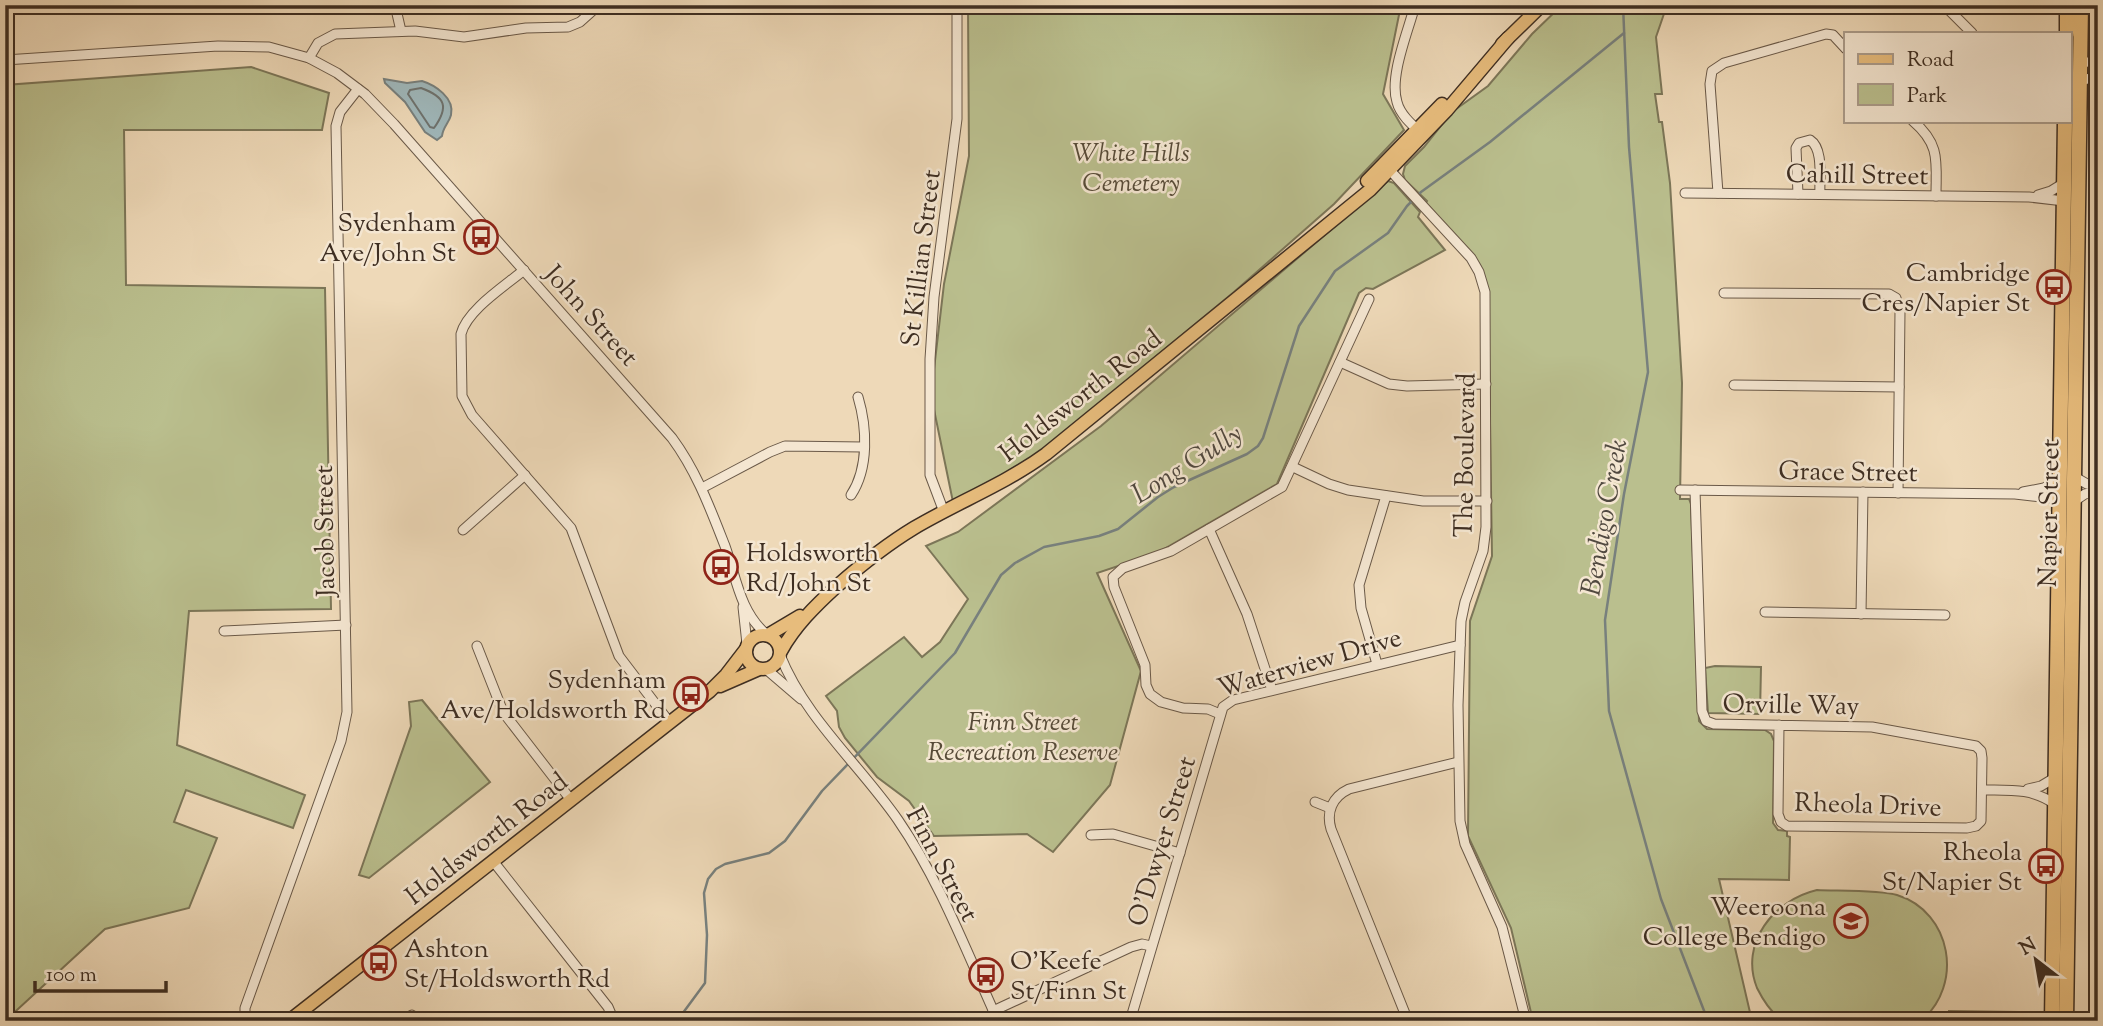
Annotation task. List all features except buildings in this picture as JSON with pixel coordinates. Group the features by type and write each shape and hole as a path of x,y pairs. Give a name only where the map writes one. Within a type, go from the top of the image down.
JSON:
{"highway":[{"path":"2067,5 2067,32"},
{"name":"Napier Street","path":"2052,1021 2056,777 2067,477 2074,411 2081,5"},
{"path":"2064,201 2071,193 2079,105"},
{"name":"Napier Street","path":"2065,122 2060,441 2067,477"},
{"path":"2060,441 2068,367 2075,363"},
{"path":"2066,500 2074,411"},
{"name":"Napier Street","path":"2066,500 2069,794 2066,1021"},
{"path":"2054,862 2061,823 2062,798 2069,794"}],"main road":[{"name":"Holdsworth Road","path":"767,635 820,601 891,543 1009,479 1057,447 1289,257 1387,168 1542,5"},
{"name":"Holdsworth Road","path":"780,653 790,634 820,601"},
{"path":"767,635 777,641 780,653 775,664 762,669 750,664 746,647 755,636 767,635"},
{"name":"Holdsworth Road","path":"289,1021 710,691 726,675 746,647"},
{"name":"Holdsworth Road","path":"710,691 734,678 762,669"}],"street":[{"path":"395,5 401,31"},
{"path":"309,58 318,43 328,36 401,31 464,37 526,28 568,27 580,22 599,5"},
{"name":"St Killian Street","path":"944,512 930,475 929,370 934,298 957,119 957,5"},
{"path":"1415,5 1394,88 1398,106 1420,133"},
{"path":"1944,5 1971,32"},
{"path":"1718,193 1710,84 1712,71 1724,63 1822,34 1833,35 1844,47"},
{"path":"5,60 251,46 282,50 309,58 358,89"},
{"path":"2080,60 2098,65"},
{"path":"2079,82 2098,75"},
{"name":"John Street","path":"358,89 394,124 662,426 690,464 702,488 742,602 754,623 767,635"},
{"name":"Jacob Street","path":"245,1021 245,1008 341,741 347,712 336,126 340,112 358,89"},
{"path":"1914,122 1928,135 1934,147 1936,196"},
{"path":"1798,194 1797,148 1800,143 1810,140 1816,143 1818,151 1820,194"},
{"name":"The Boulevard","path":"1387,168 1471,258 1482,278 1485,300 1487,501 1483,551 1463,612 1460,645 1458,762 1462,837 1502,927 1525,1021"},
{"name":"Cahill Street","path":"2029,197 2045,194 2064,183"},
{"name":"Cahill Street","path":"1685,193 2029,197 2064,201"},
{"path":"524,270 474,313 461,334 463,401 472,415 571,528 619,656 670,723"},
{"path":"1724,293 1894,296 1900,307 1898,493"},
{"name":"Waterview Drive","path":"1369,299 1284,484 1159,557 1119,570 1113,581 1145,665 1146,685 1150,694 1161,702 1183,708 1208,709 1220,714 1223,707 1231,701 1460,645"},
{"path":"1340,362 1389,384 1486,384"},
{"path":"1734,385 1899,387"},
{"path":"851,495 862,474 864,423 858,397"},
{"path":"702,488 785,446 863,447"},
{"path":"1293,467 1337,487 1386,496 1433,502 1487,501"},
{"path":"463,530 525,475"},
{"path":"2067,477 2098,489"},
{"name":"Grace Street","path":"2015,494 2045,488 2067,477"},
{"path":"2066,500 2098,489"},
{"name":"Grace Street","path":"1680,490 2015,494 2066,500"},
{"name":"Orville Way","path":"1695,491 1703,716 1706,721 1714,724 1872,727 1971,745 1979,748 1982,754 1983,790"},
{"path":"1861,614 1863,492"},
{"path":"1377,664 1361,608 1359,585 1386,496"},
{"path":"1209,529 1247,614 1272,690"},
{"name":"John Street","path":"742,602 746,647"},
{"path":"1765,612 1945,615"},
{"path":"224,631 346,625"},
{"path":"477,646 503,712 571,800"},
{"name":"Finn Street","path":"780,653 808,705 893,813 920,855 998,1021"},
{"name":"Finn Street","path":"762,669 808,705"},
{"name":"O'Dwyer Street","path":"1130,1021 1220,714"},
{"name":"Rheola Drive","path":"1779,725 1778,814 1781,822 1787,826 1972,827 1981,821 1983,790"},
{"path":"1408,1021 1331,829 1330,808 1339,795 1349,789 1458,762"},
{"path":"2020,790 2040,786 2056,777"},
{"path":"1983,790 2036,793 2056,804"},
{"path":"1315,802 1330,808"},
{"path":"1091,835 1113,834 1180,853"},
{"path":"493,861 608,1007 614,1020"},
{"path":"993,1011 1131,947 1142,944 1151,946"},
{"path":"402,1021 412,1015"}],"green space":[{"name":"White Hills Cemetery","path":"968,5 1401,5 1383,94 1404,130 1334,204 1234,292 1029,461 953,502 931,395 944,284 969,156"},
{"path":"1562,5 1667,5 1656,37 1662,94 1655,94 1659,122 1662,122 1670,183 1682,383 1680,499 1689,499 1691,504 1699,721 1707,729 1765,730 1771,734 1774,741 1773,823 1778,830 1787,831 1787,836 1790,837 1789,880 1719,879 1752,1021 1533,1021 1511,928 1468,836 1470,621 1492,556 1488,290 1480,265 1427,201 1405,180 1403,174 1405,166 1452,112 1488,86 1532,34"},
{"path":"251,67 329,93 322,130 124,130 126,285 325,288 331,609 189,611 177,745 305,795 293,828 186,790 174,822 217,838 189,908 105,929 5,1021 5,85"},
{"name":"Finn Street Recreation Reserve","path":"1388,181 1394,183 1420,212 1418,217 1445,250 1373,289 1366,288 1359,293 1277,484 1157,553 1097,573 1141,671 1110,785 1053,852 1027,834 934,836 909,801 877,777 845,738 839,727 837,711 826,696 904,637 922,657 940,642 968,599 926,546 958,532 1101,426"},
{"path":"1761,667 1760,714 1708,713 1705,668"},
{"path":"422,700 490,782 369,878 359,875 411,726 409,702"},
{"path":"1817,890 1890,893 1916,904 1930,917 1940,933 1946,951 1947,970 1943,989 1935,1006 1921,1021 1784,1021 1775,1015 1757,988 1753,955 1757,940 1764,926 1787,903"},
{"path":"1949,1011 2018,1012 2018,1021 1949,1021"}],"water":[{"path":"384,79 407,83 422,81 443,93 451,109 442,136 437,140 425,132 405,102"}],"waterway":[{"name":"Bendigo Creek","path":"1623,5 1629,147 1648,372 1624,494 1605,620 1609,711 1661,899 1708,1021"},
{"name":"Long Gully","path":"677,1021 705,983 707,935 704,893 708,879 716,869 725,864 769,853 785,841 822,791 955,653 1001,575 1015,563 1044,547 1099,536 1118,529 1174,487 1247,454 1258,446 1263,438 1299,326 1335,271 1388,233 1407,206 1421,192 1490,142 1624,33"}],"place":[{"name":"Sydenham Ave/John St","path":"481,237"},
{"name":"Cambridge Cres/Napier St","path":"2054,287"},
{"name":"Holdsworth Rd/John St","path":"721,567"},
{"name":"Sydenham Ave/Holdsworth Rd","path":"691,694"},
{"name":"Rheola St/Napier St","path":"2046,866"},
{"name":"Weeroona College Bendigo","path":"1851,921"},
{"name":"Ashton St/Holdsworth Rd","path":"379,963"},
{"name":"O'Keefe St/Finn St","path":"986,975"}]}
